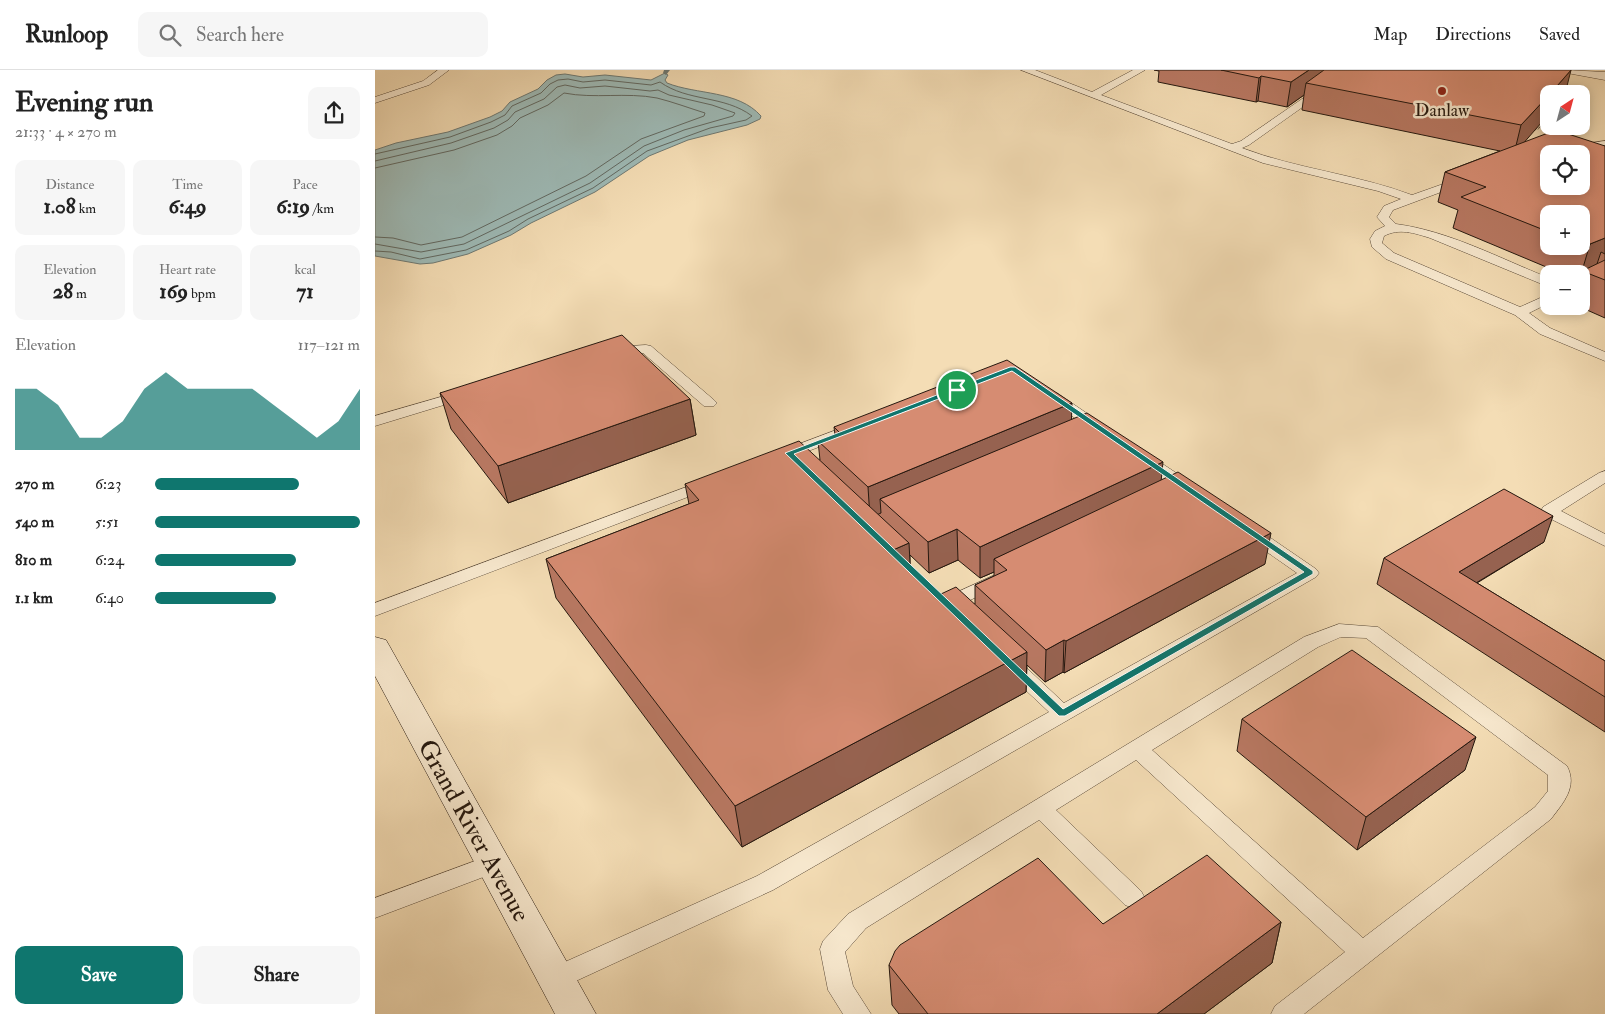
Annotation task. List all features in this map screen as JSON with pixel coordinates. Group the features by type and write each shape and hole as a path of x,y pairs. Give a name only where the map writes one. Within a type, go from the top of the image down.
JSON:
{"main road":[{"path":"1572,70 1605,76"},
{"name":"Grand River Avenue","path":"375,647 576,1014"}],"lane":[{"path":"375,100 426,83 444,70"},
{"path":"1026,70 1267,161 1382,188 1411,199"},
{"path":"1091,95 1141,70"},
{"path":"1231,148 1245,143 1350,70"},
{"path":"1590,146 1605,144"},
{"path":"1392,227 1383,217 1388,208 1475,177"},
{"path":"1540,279 1434,235 1416,230 1392,227 1379,234 1376,239 1376,244 1390,256 1520,312 1545,331 1605,357"},
{"path":"1520,312 1540,302"},
{"path":"604,352 646,349 709,403"},
{"path":"1037,385 1116,439"},
{"path":"375,421 480,390"},
{"path":"1082,436 1100,428"},
{"path":"770,460 854,429"},
{"path":"1131,450 1203,500"},
{"path":"789,453 803,467"},
{"path":"1605,476 1549,510 1605,541"},
{"path":"375,610 724,478"},
{"path":"1169,497 1187,488"},
{"path":"556,978 765,883 1310,572 1236,522"},
{"path":"947,604 1009,574"},
{"path":"932,590 961,618"},
{"path":"857,1014 841,990 832,949 857,921 1311,642 1339,630 1371,632 1559,772 1559,793 1543,813 1283,1014"},
{"path":"997,652 1062,713"},
{"path":"1137,749 1363,953"},
{"path":"1040,808 1133,898"},
{"path":"375,908 494,863"}],"path":[{"path":"1531,132 1540,127"}],"water":[{"path":"665,73 668,75 665,80 667,83 729,97 752,108 761,116 760,119 747,125 688,140 649,156 595,192 531,223 511,235 468,254 433,263 420,264 375,256 375,150 396,143 448,132 490,117 502,111 510,102 538,89 547,80 556,75 565,74 583,77 605,75 651,80"}],"building":[{"path":"1221,70 1309,70 1291,82"},
{"path":"1324,70 1571,70 1558,85 1540,85 1540,105 1521,125 1306,83"},
{"path":"1543,135 1571,135 1605,146 1605,238 1590,244 1590,205 1540,205 1540,228 1461,197 1486,187 1445,172"},
{"path":"1605,260 1605,280 1590,274 1590,267"},
{"path":"622,335 690,399 498,466 440,393"},
{"path":"1007,360 1072,403 868,487 818,441 840,433 834,427"},
{"path":"1087,413 1163,462 980,547 957,529 928,542 880,499"},
{"path":"799,441 909,543 893,550 941,594 956,587 1027,652 735,806 546,559 699,500 685,484"},
{"path":"1178,472 1271,533 1046,650 975,585 1007,570 994,559"},
{"path":"1504,489 1553,516 1459,572 1605,661 1605,697 1384,558"},
{"path":"1352,650 1476,737 1366,817 1242,719"},
{"path":"1207,855 1281,922 1157,1014 928,1014 889,965 900,945 1038,858 1103,924"}],"place":[{"name":"Danlaw","path":"1442,91"}],"route":[{"path":"1013,368 1310,572 1062,713 789,453 957,390 1013,368"}]}
